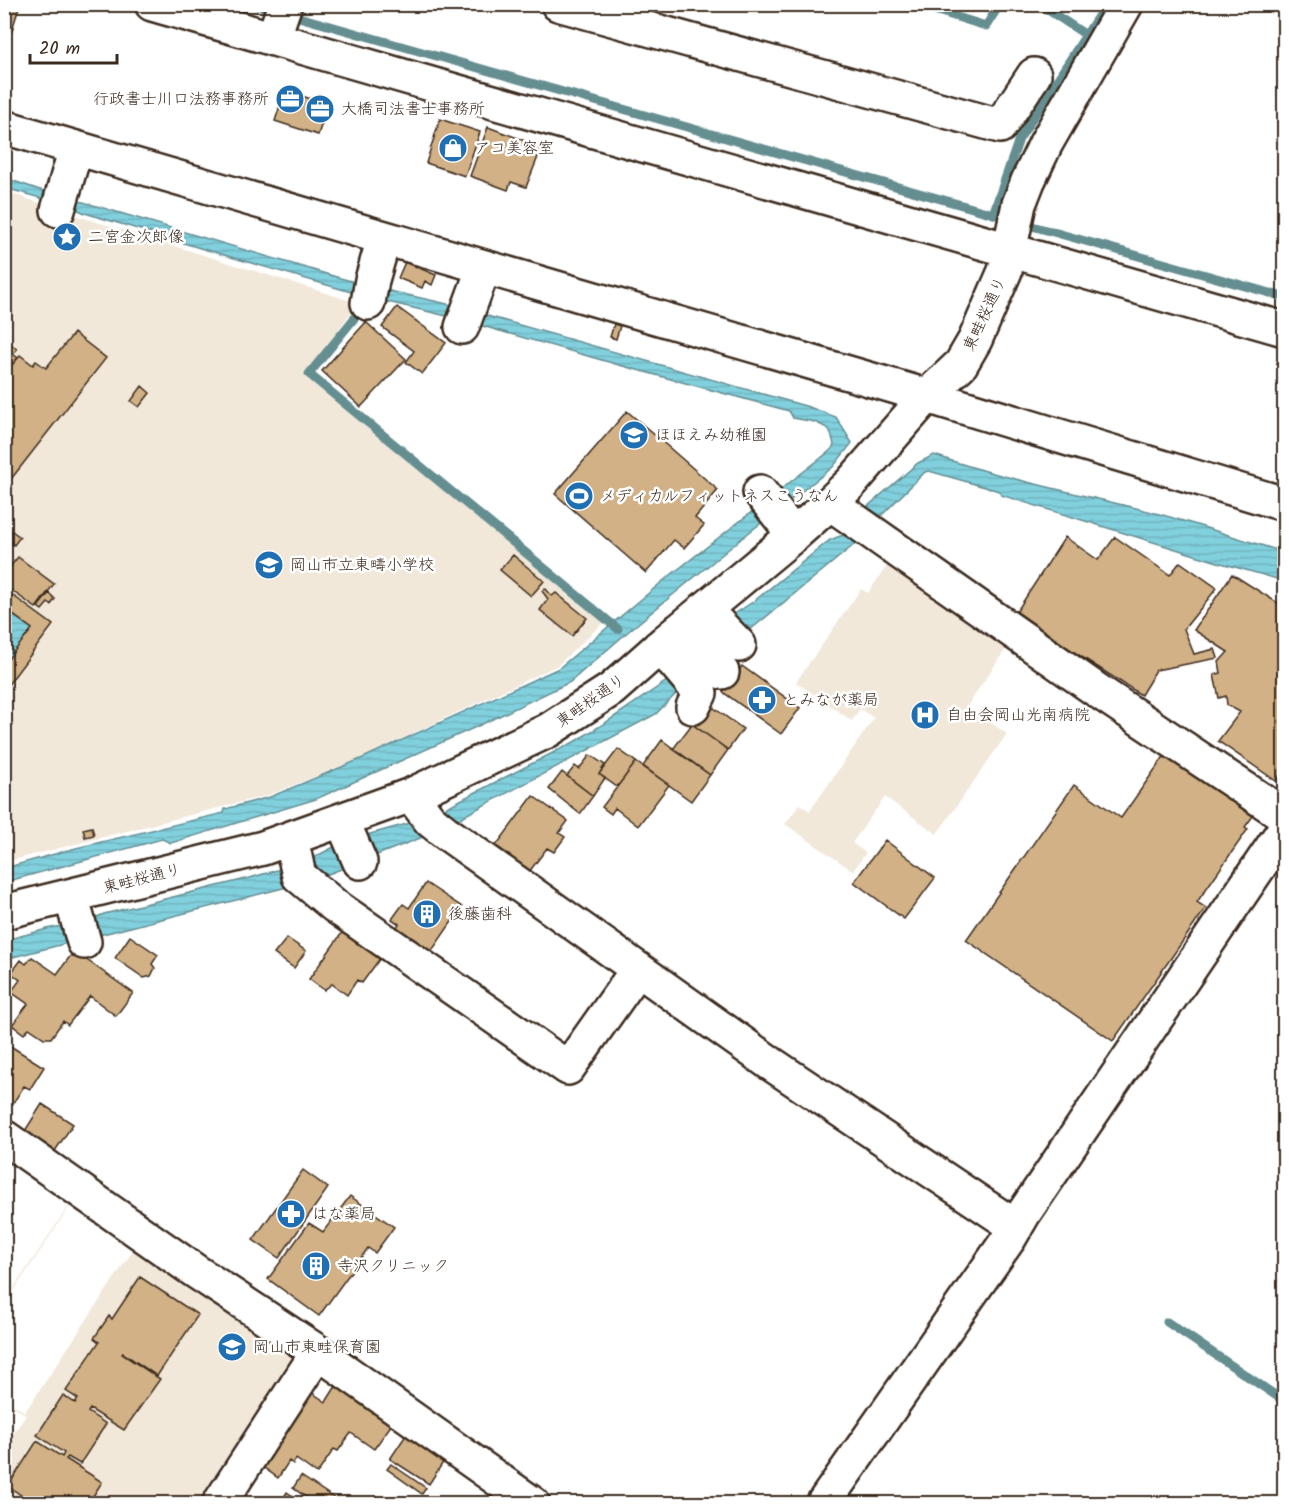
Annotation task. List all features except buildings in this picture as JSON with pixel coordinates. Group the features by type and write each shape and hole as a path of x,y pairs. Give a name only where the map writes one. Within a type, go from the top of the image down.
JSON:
{"street":[{"path":"152,4 280,18 1011,250 1284,329"},
{"path":"558,4 1000,126 1034,75"},
{"name":"東畦桜通り","path":"4,912 78,919 263,848 295,857 429,816 547,731 612,689 700,655 778,514 849,516 851,483 927,396 961,364 998,291 1011,250 1019,204 1037,162 1126,4"},
{"path":"4,127 927,396 1284,504"},
{"path":"61,199 76,148"},
{"path":"370,292 384,238"},
{"path":"466,316 484,267"},
{"path":"849,516 1098,691 1284,815"},
{"path":"429,816 770,1063 1016,1227"},
{"path":"823,1503 1016,1227 1284,830"},
{"path":"295,857 335,906 568,1068 638,969"},
{"path":"4,1137 195,1271 318,1352 533,1503"},
{"path":"219,1503 318,1352"}],"shaded area":[{"name":"岡山市立東疇小学校","path":"5,191 68,213 358,303 304,376 604,622 558,665 363,757 269,795 5,862"},
{"name":"自由会岡山光南病院","path":"891,560 1010,643 967,706 1007,734 937,834 885,797 852,843 866,853 853,871 785,824 800,804 810,811 874,718 860,709 852,721 796,682 861,589 868,593"},
{"name":"岡山市東畦保育園","path":"72,1201 301,1355 200,1503 88,1503 101,1482 66,1459 68,1457 81,1464 105,1424 88,1412 90,1409 124,1430 159,1379 122,1354 157,1375 197,1315 140,1277 112,1319 109,1316 94,1338 99,1342 67,1391 78,1399 75,1403 63,1395 37,1434 64,1453 62,1457 37,1441 8,1486 25,1498 21,1503 5,1503 5,1446 26,1415 5,1399 25,1412 134,1249 70,1206 5,1304"}],"water":[{"path":"5,178 340,278 461,307 809,407 836,417 852,443 833,467 747,534 570,682 316,799 171,843 162,839 5,882 5,868 76,848 224,813 225,809 270,797 363,758 559,668 663,581 826,454 834,443 829,429 815,422 793,418 789,411 451,317 375,299 200,248 5,188"},
{"path":"934,455 1013,479 1165,516 1284,552 1284,581 1001,495 999,491 929,471 925,472 871,524 855,544 683,687 656,714 428,835 313,880 5,959 5,940 85,922 104,914 250,878 307,861 336,846 363,836 414,822 574,742 677,674 730,617 754,601 830,540 843,535 860,513 918,463"},
{"path":"4,608 32,629 5,664 4,664"}],"waterway":[{"path":"253,4 1004,217"},
{"path":"915,4 986,26 1000,4"},
{"path":"1039,4 1086,35"},
{"path":"993,214 1019,139 1106,4"},
{"path":"1032,226 1284,297"},
{"path":"363,305 309,374 618,629"},
{"path":"1167,1322 1284,1401"}],"place":[{"name":"行政書士川口法務事務所","path":"290,99"},
{"name":"大橋司法書士事務所","path":"320,109"},
{"name":"アコ美容室","path":"453,148"},
{"name":"二宮金次郎像","path":"67,237"},
{"name":"ほほえみ幼稚園","path":"634,435"},
{"name":"メディカルフィットネスこうなん","path":"579,496"},
{"name":"岡山市立東疇小学校","path":"269,565"},
{"name":"とみなが薬局","path":"762,700"},
{"name":"自由会岡山光南病院","path":"925,715"},
{"name":"後藤歯科","path":"427,914"},
{"name":"はな薬局","path":"291,1214"},
{"name":"寺沢クリニック","path":"316,1266"},
{"name":"岡山市東畦保育園","path":"232,1347"}]}
